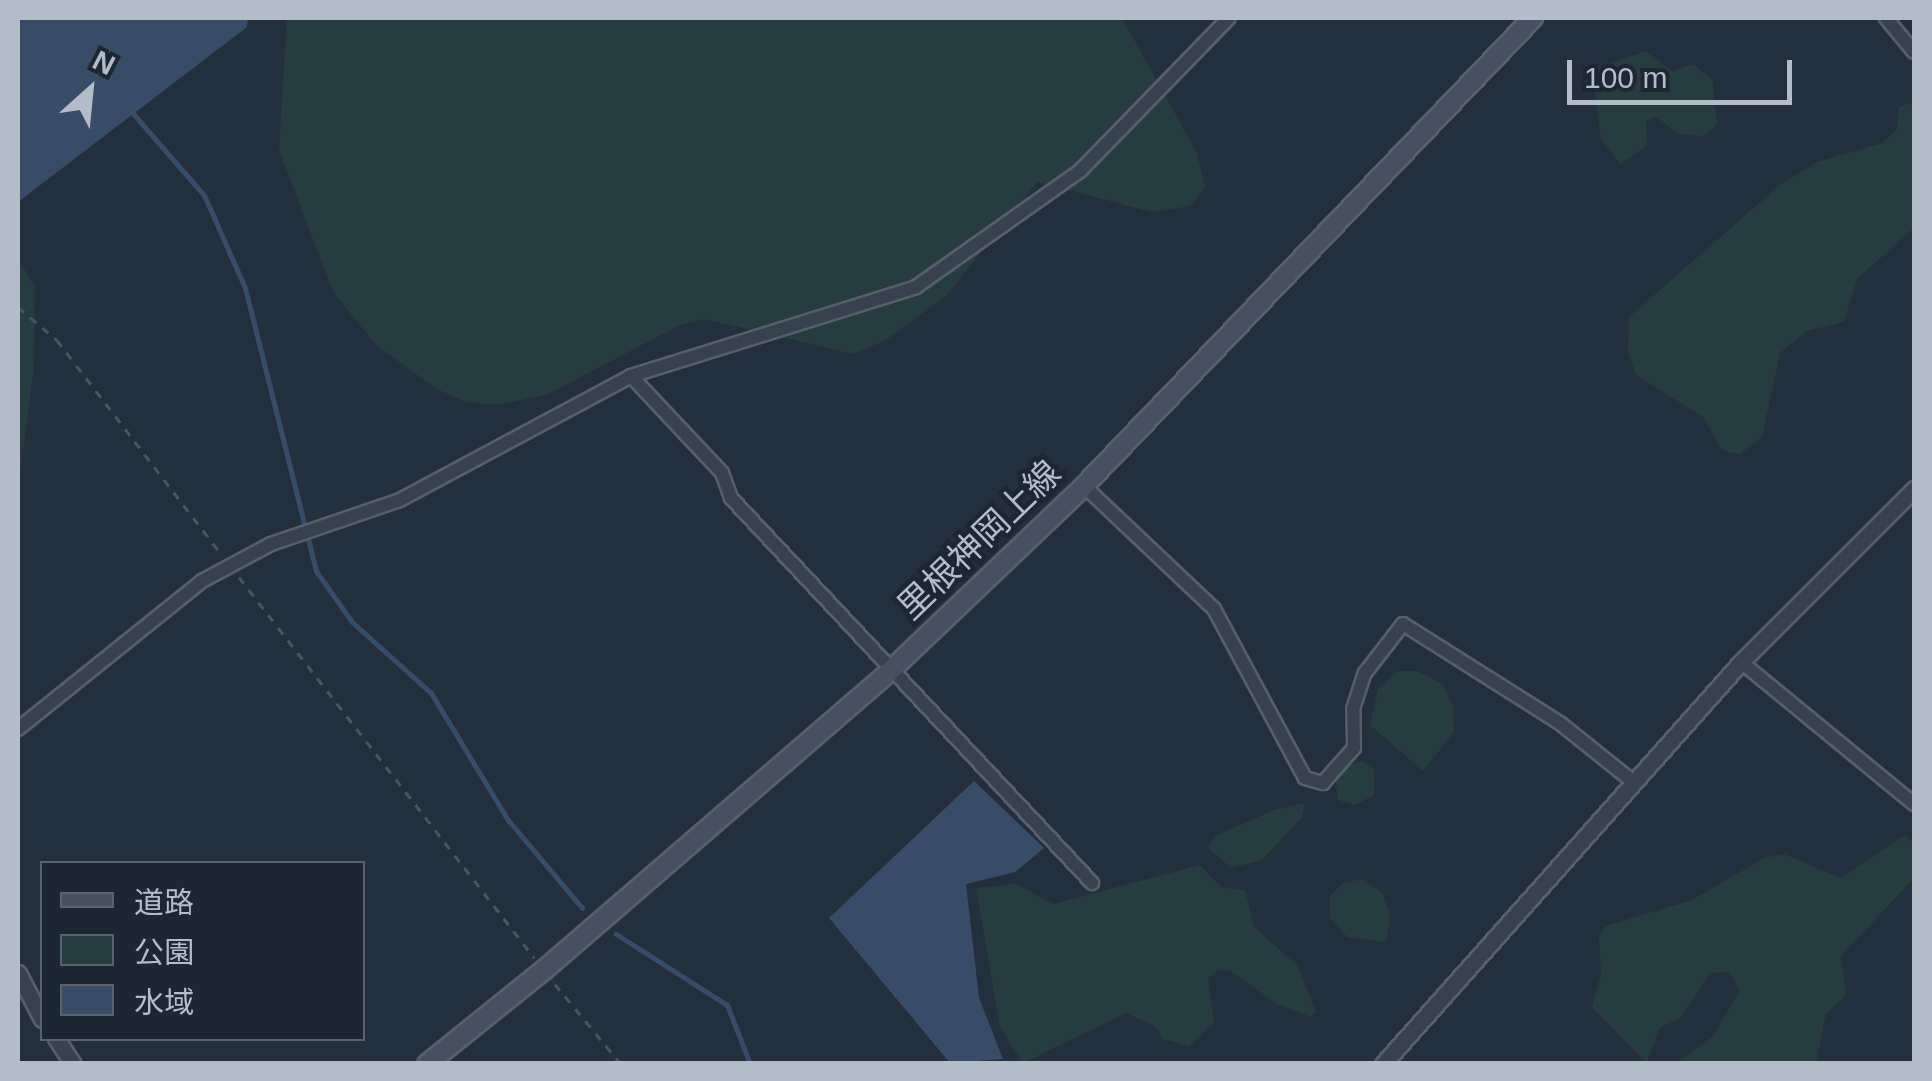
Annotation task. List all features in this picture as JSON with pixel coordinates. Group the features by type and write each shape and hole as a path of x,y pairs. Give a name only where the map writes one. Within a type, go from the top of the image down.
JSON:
{"main road":[{"name":"里根神岡上線","path":"427,1064 544,970 890,671 1084,486 1533,18"}],"street":[{"path":"18,729 202,582 271,544 400,500 630,376 916,287 1081,170 1229,18"},
{"path":"1886,18 1914,52"},
{"path":"630,376 890,671 1092,884"},
{"path":"1084,486 1214,609 1305,778 1323,783 1354,748 1354,710 1364,674 1402,624 1561,724 1632,780"},
{"path":"1383,1064 1632,780 1741,662 1914,489"},
{"path":"1741,662 1914,804"},
{"path":"18,974 40,1015"},
{"path":"58,1041 73,1064"}],"path":[{"path":"18,307 57,340 544,970 622,1064"}],"green space":[{"path":"287,18 1122,18 1197,153 1205,188 1190,206 1152,212 1037,182 946,296 886,340 853,354 705,319 680,325 548,394 499,405 466,402 437,389 377,346 333,292 279,150"},
{"path":"1646,51 1672,71 1694,64 1713,81 1717,125 1703,136 1679,134 1656,117 1646,121 1647,145 1620,165 1601,139 1592,70"},
{"path":"1914,102 1914,228 1857,279 1844,322 1806,331 1780,353 1762,437 1740,454 1722,451 1703,417 1636,375 1628,353 1629,317 1781,184 1817,162 1882,143 1897,129 1899,107"},
{"path":"18,259 35,286 34,368 18,489"},
{"path":"1398,671 1417,671 1443,684 1453,707 1454,732 1423,771 1370,725 1378,689"},
{"path":"1362,761 1374,770 1374,795 1355,805 1338,800 1334,768"},
{"path":"1305,803 1302,817 1262,860 1231,868 1207,847 1217,835 1274,810"},
{"path":"1905,835 1914,844 1914,878 1841,956 1846,995 1826,1014 1816,1063 1676,1063 1713,1036 1740,990 1729,972 1710,973 1680,1019 1660,1027 1647,1063 1592,1007 1601,974 1599,937 1606,926 1692,900 1764,858 1784,854 1841,878"},
{"path":"1200,865 1221,887 1245,890 1254,927 1298,966 1316,1012 1311,1017 1275,1003 1231,971 1218,970 1208,978 1214,1023 1189,1046 1163,1039 1155,1026 1126,1013 1023,1063 1000,1028 976,888 1016,884 1053,904"},
{"path":"1363,879 1383,893 1390,917 1386,942 1347,937 1330,918 1330,896 1343,883"}],"water":[{"path":"18,18 248,18 247,27 18,202"},
{"path":"974,781 1044,848 1015,872 966,884 979,998 1003,1059 950,1063 829,918"}],"waterway":[{"path":"130,110 204,195 245,288 316,571 352,622 431,693 508,820 582,908"},
{"path":"616,934 727,1005 750,1064"}]}
